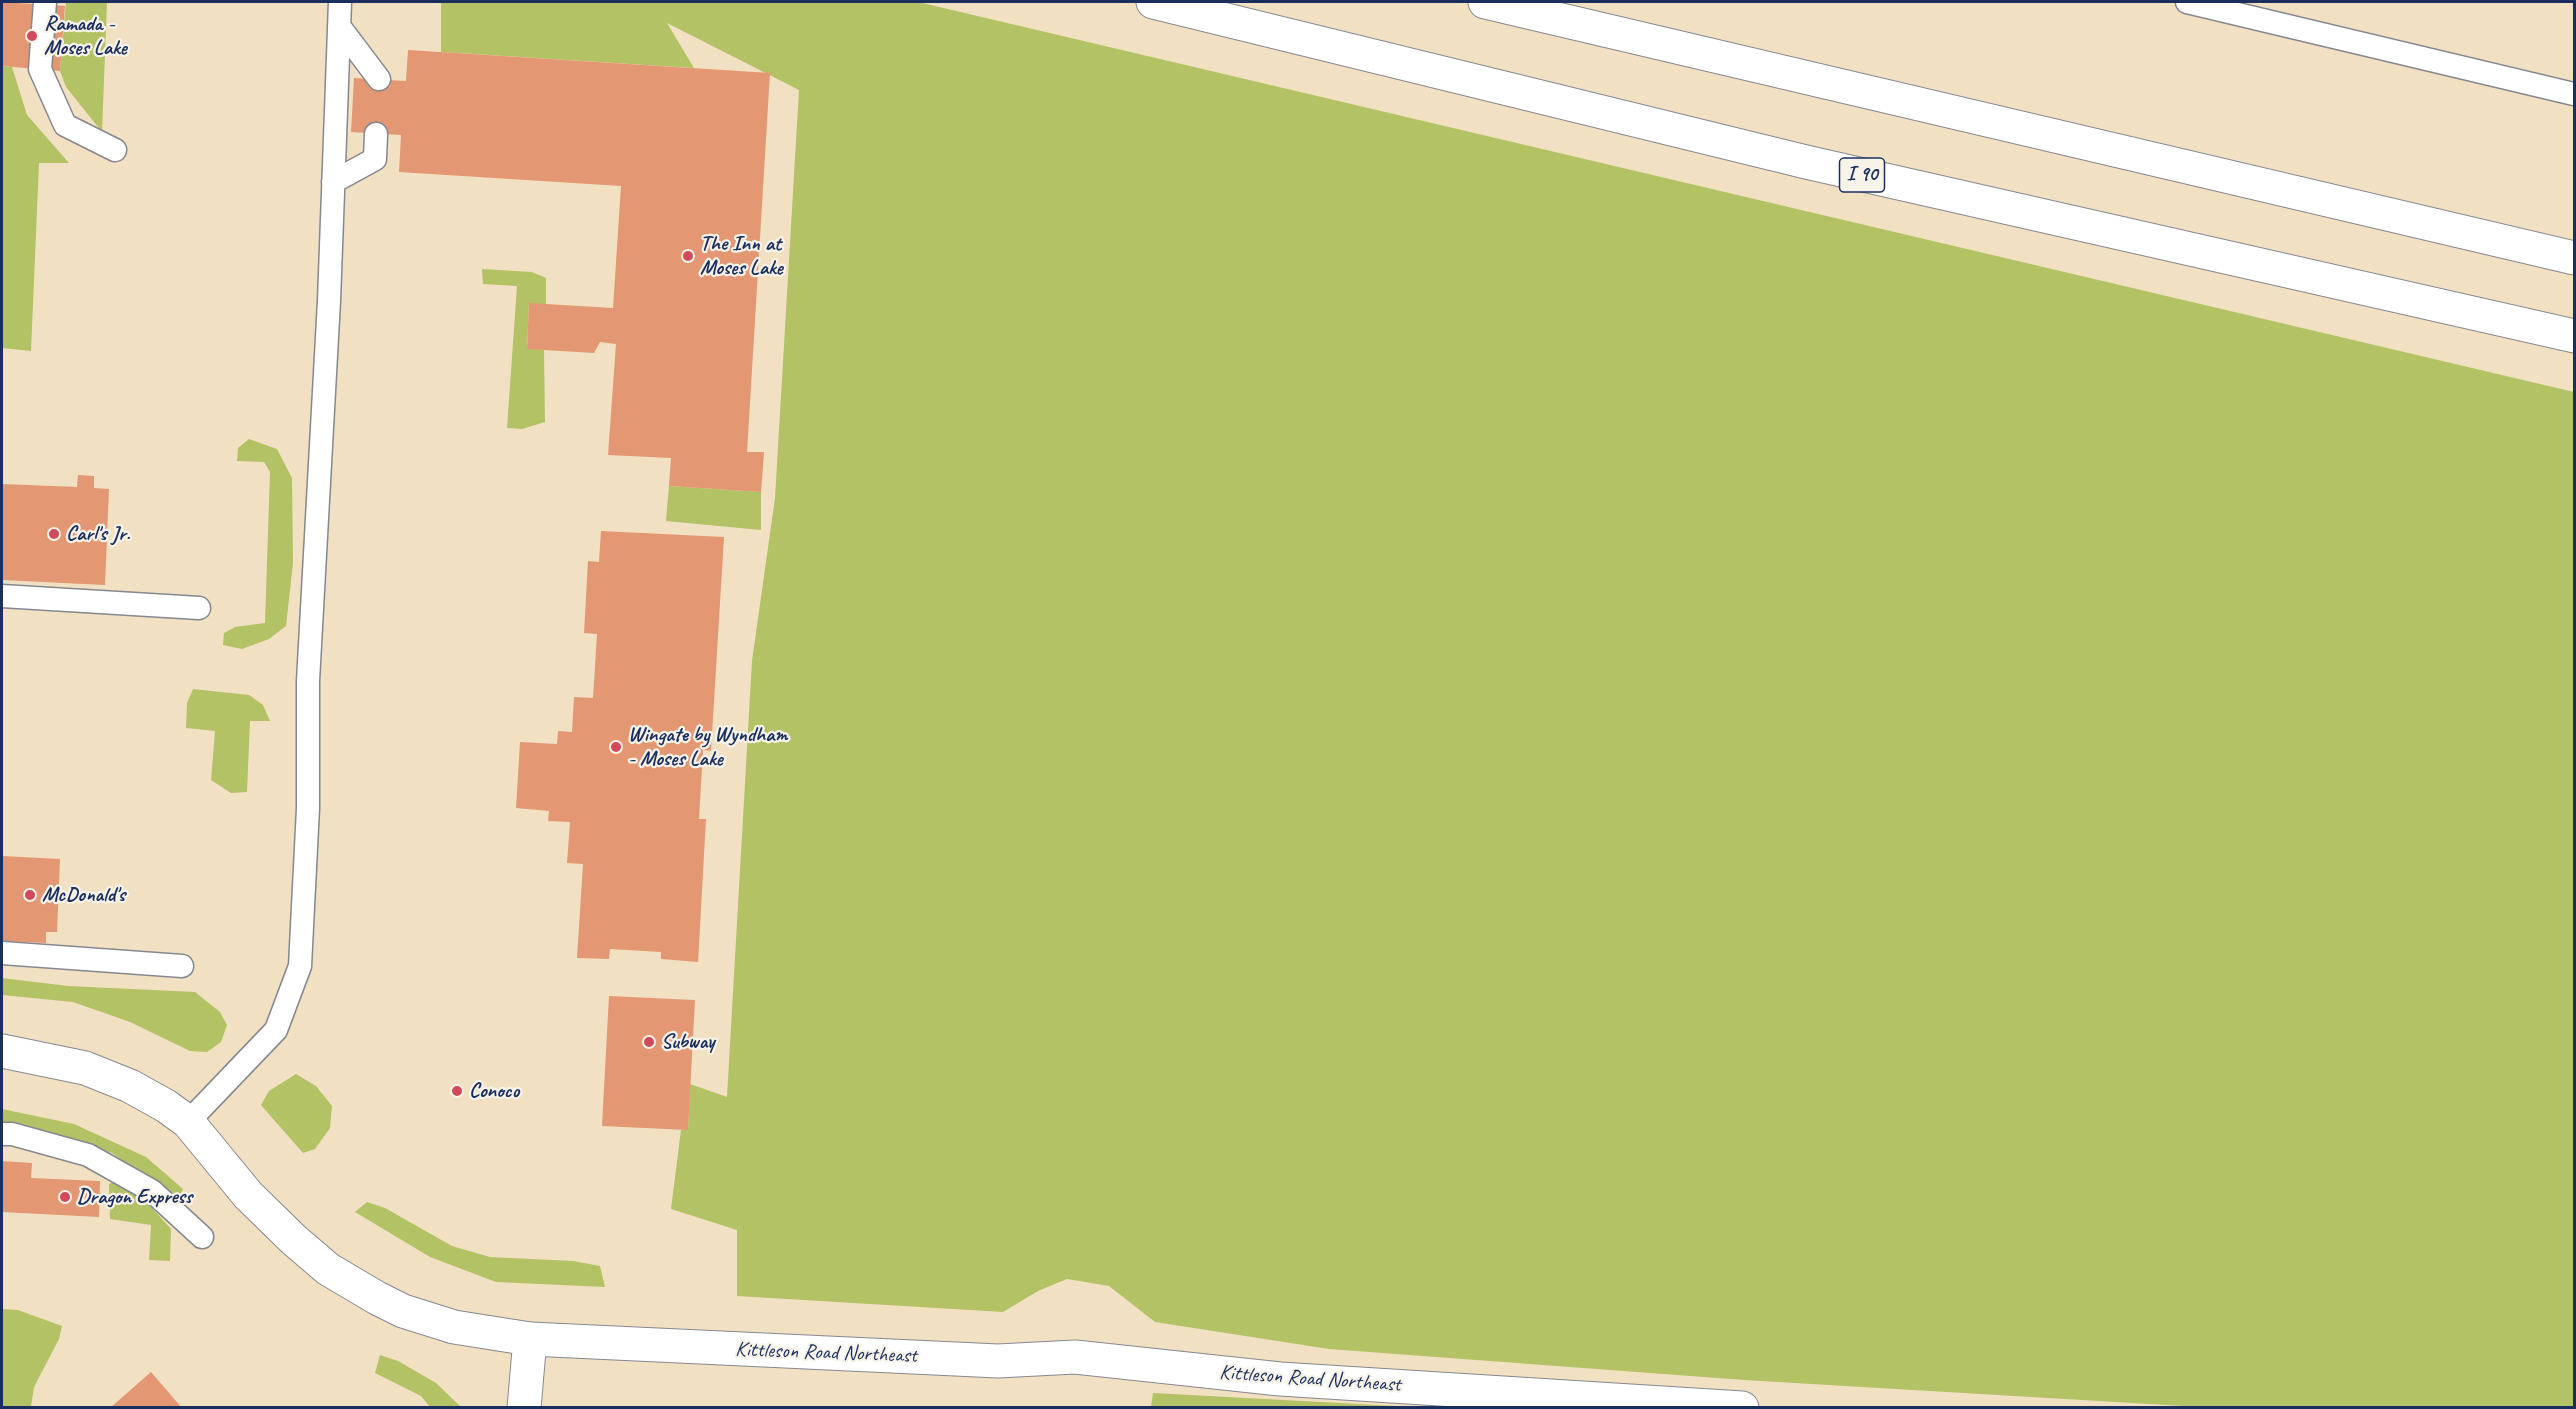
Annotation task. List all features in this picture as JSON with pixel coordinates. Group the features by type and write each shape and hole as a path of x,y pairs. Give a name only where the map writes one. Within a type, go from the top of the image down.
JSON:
{"main road":[{"name":"I 90","path":"1153,2 1806,162 2574,336"},
{"path":"1485,2 2574,258"},
{"name":"Kittleson Road Northeast","path":"2,1051 85,1068 130,1086 166,1106 188,1122 248,1195 328,1269 403,1311 454,1327 530,1339 998,1361 1075,1357 1280,1379 1742,1407"},
{"path":"524,1407 530,1339"}],"lane":[{"path":"45,2 40,69 65,125 115,150"},
{"path":"188,1122 276,1030 300,966 308,808 308,681 340,2"},
{"path":"2187,2 2574,94"},
{"path":"339,26 379,79"},
{"path":"333,182 375,159 376,134"},
{"path":"2,596 199,608"},
{"path":"2,953 182,966"},
{"path":"2,1134 12,1134 88,1155 152,1191 202,1237"}],"green space":[{"path":"66,2 107,2 102,132 66,87 60,71"},
{"path":"441,2 918,2 2574,392 2574,1407 2200,1407 1744,1380 1329,1349 1155,1322 1109,1286 1067,1279 1038,1291 1003,1312 737,1296 737,1230 671,1209 681,1130 688,1130 690,1084 727,1097 752,661 775,498 799,90 667,23 694,68 441,52"},
{"path":"2,66 12,67 27,115 69,163 39,163 31,351 2,348"},
{"path":"482,269 532,272 546,278 546,305 529,304 527,348 544,350 545,422 522,429 507,428 517,286 483,284"},
{"path":"249,439 277,449 292,478 293,563 286,626 269,639 242,649 223,645 224,633 235,627 265,623 270,472 264,462 237,461 238,448"},
{"path":"669,486 761,492 761,530 666,521"},
{"path":"193,689 249,695 263,705 270,721 250,721 247,792 231,793 211,780 215,731 186,728 187,703"},
{"path":"2,978 68,986 195,992 220,1012 227,1025 221,1042 207,1052 190,1051 130,1022 73,1002 2,995"},
{"path":"296,1074 316,1086 332,1106 330,1128 315,1149 303,1153 261,1105 269,1091"},
{"path":"2,1109 74,1124 146,1157 183,1189 178,1200 112,1153 14,1126 2,1127"},
{"path":"120,1180 135,1189 171,1229 170,1261 149,1260 151,1225 110,1219 109,1184"},
{"path":"367,1202 385,1208 452,1246 490,1257 573,1261 600,1266 605,1287 496,1282 430,1257 355,1212"},
{"path":"2,1309 18,1310 62,1326 59,1339 34,1387 31,1407 2,1407"},
{"path":"380,1355 398,1361 436,1383 461,1407 430,1407 421,1396 375,1373"},
{"path":"1153,1393 1414,1407 1151,1407"}],"building":[{"name":"Ramada - Moses Lake","path":"2,2 65,6 60,71 2,66"},
{"name":"The Inn at Moses Lake","path":"408,50 770,73 747,452 764,452 761,492 669,486 671,458 608,455 616,344 600,342 594,353 527,349 529,303 613,308 621,186 399,172 401,135 351,132 354,78 406,81"},
{"name":"Carl's Jr.","path":"78,475 94,476 94,488 109,489 105,585 2,580 2,484 77,487"},
{"name":"Wingate by Wyndham - Moses Lake","path":"601,531 724,537 711,751 703,750 699,819 706,819 698,962 661,959 661,952 610,949 609,959 577,958 583,864 567,863 570,822 548,821 549,811 516,808 520,742 557,744 558,731 572,732 574,697 593,698 597,634 584,633 588,561 599,562"},
{"name":"McDonald's","path":"2,856 60,859 57,932 46,932 46,943 2,941"},
{"name":"Subway","path":"609,996 695,1000 688,1130 602,1126"},
{"name":"Dragon Express","path":"2,1161 32,1163 31,1178 100,1181 99,1217 2,1212"},
{"path":"151,1372 182,1408 110,1408"}],"place":[{"name":"Ramada - Moses Lake","path":"32,36"},
{"name":"The Inn at Moses Lake","path":"688,256"},
{"name":"Carl's Jr.","path":"54,534"},
{"name":"Wingate by Wyndham - Moses Lake","path":"616,747"},
{"name":"McDonald's","path":"30,895"},
{"name":"Subway","path":"649,1042"},
{"name":"Conoco","path":"457,1091"},
{"name":"Dragon Express","path":"65,1197"}]}
